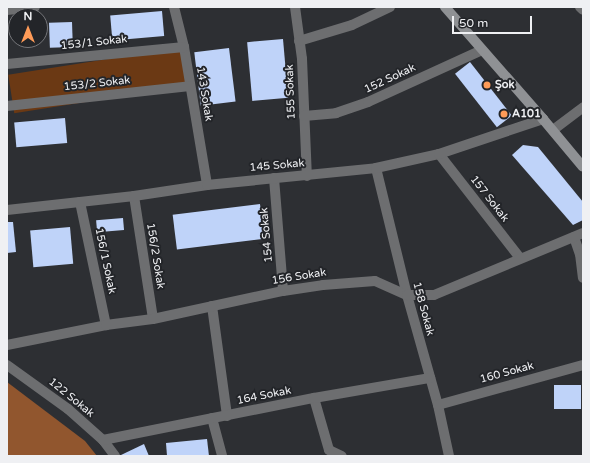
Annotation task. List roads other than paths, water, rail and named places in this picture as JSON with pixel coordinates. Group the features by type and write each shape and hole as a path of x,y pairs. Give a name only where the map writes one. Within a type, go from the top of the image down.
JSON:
{"main road":[{"path":"444,7 543,118 583,167"}],"street":[{"path":"7,10 35,7"},
{"name":"143 Sokak","path":"174,7 184,47 207,185"},
{"name":"155 Sokak","path":"295,7 299,41 307,176"},
{"path":"299,41 352,25 390,7"},
{"path":"580,7 583,10"},
{"name":"153/1 Sokak","path":"7,64 184,47"},
{"name":"152 Sokak","path":"304,116 336,113 368,102 482,50"},
{"name":"153/2 Sokak","path":"7,106 190,86"},
{"path":"553,130 583,107"},
{"name":"145 Sokak","path":"7,210 134,196 207,185 376,168 439,154 543,118"},
{"name":"157 Sokak","path":"439,154 520,258"},
{"name":"158 Sokak","path":"376,168 407,295 438,405 449,456"},
{"name":"154 Sokak","path":"274,178 283,291"},
{"name":"156/2 Sokak","path":"134,196 154,319"},
{"name":"156/1 Sokak","path":"80,202 106,325"},
{"path":"579,235 583,278"},
{"name":"156 Sokak","path":"7,345 106,325 154,319 283,291 323,285 375,281 407,295 434,296 520,258 579,235"},
{"path":"212,306 227,416"},
{"name":"122 Sokak","path":"7,365 68,409 102,440 115,456"},
{"name":"160 Sokak","path":"438,405 583,365"},
{"name":"164 Sokak","path":"102,440 314,398 430,378"},
{"path":"314,398 329,450 342,456"},
{"path":"212,418 222,456"}],"place":[{"name":"Şok","path":"487,85"},
{"name":"A101","path":"504,114"}]}
